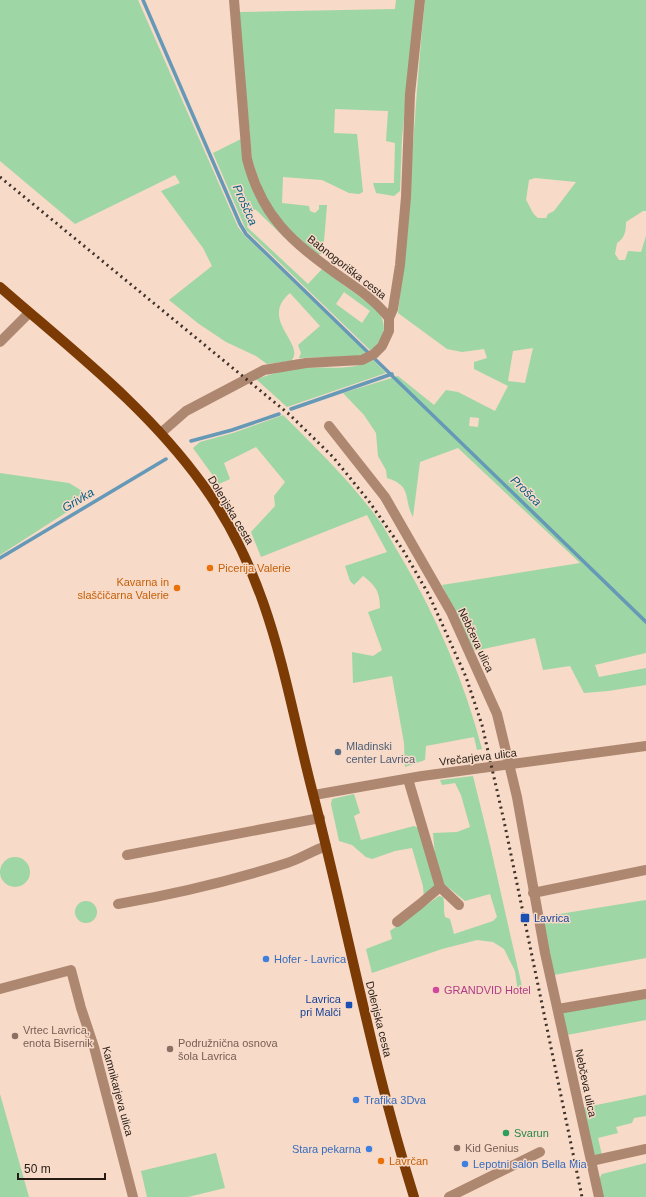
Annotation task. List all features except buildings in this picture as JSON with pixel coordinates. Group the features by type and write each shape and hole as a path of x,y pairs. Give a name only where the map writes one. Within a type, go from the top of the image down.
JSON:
{"main road":[{"name":"Dolenjska cesta","path":"0,287 115,386 162,432 204,487 226,521 253,573 281,658 320,818 354,969 414,1197"}],"street":[{"name":"Babnogoriška cesta","path":"234,0 247,159 252,178 264,205 277,223 304,250 371,298 389,318 393,309 400,265 406,197 410,94 420,0"},
{"path":"0,342 30,313"},
{"path":"162,432 186,411 217,393 264,370 306,363 362,360 371,356 382,346 389,331 389,318"},
{"name":"Nebčeva ulica","path":"330,426 385,497 451,612 497,714 510,765 533,893 599,1197"},
{"name":"Vrečarjeva ulica","path":"314,795 408,779 646,746"},
{"path":"408,779 440,887 459,905"},
{"path":"127,855 320,818"},
{"path":"118,904 206,887 288,863 326,846"},
{"path":"533,893 646,870"},
{"path":"396,922 440,887"},
{"name":"Kamnikarjeva ulica","path":"0,989 71,970 76,992 94,1047 134,1197"},
{"path":"558,1009 646,994"},
{"path":"591,1161 646,1149"},
{"path":"449,1197 540,1152"}],"green space":[{"path":"0,0 138,0 238,227 244,235 368,354 362,356 299,358 301,353 298,345 320,326 290,293 282,303 279,313 280,322 293,347 294,354 291,361 267,364 256,356 226,342 199,324 169,300 212,266 203,248 161,191 180,183 175,175 75,224 0,161"},
{"path":"396,0 416,0 402,138 400,191 394,196 376,193 373,183 394,183 395,143 386,141 388,111 335,109 334,133 357,134 363,192 359,194 349,193 322,180 283,177 282,203 309,206 310,211 315,213 319,209 319,205 327,205 323,253 318,255 289,229 267,203 252,160 239,12 395,9"},
{"path":"425,0 646,0 646,211 643,211 626,222 624,234 622,239 617,243 615,254 619,260 625,260 628,251 641,252 646,236 646,653 595,665 599,677 646,668 646,685 584,693 570,666 543,670 535,638 474,651 442,585 580,563 458,448 420,462 413,517 404,489 395,481 387,478 386,470 378,456 376,433 364,415 343,393 398,376 434,405 446,390 458,392 495,411 508,386 474,369 474,362 487,358 484,349 462,352 447,349 398,313 406,235","holes":["535,178 576,182 554,211 548,214 546,218 538,218 526,200 529,180","533,348 525,383 508,381 513,351","470,417 479,418 478,427 469,426"]},
{"path":"241,139 244,160 287,237 285,238 255,209 249,219 247,227 308,284 322,269 379,311 384,328 383,333 382,337 371,351 246,230 213,153","holes":["344,292 370,311 362,323 336,304"]},
{"path":"373,360 386,373 287,407 256,379 298,368 346,367 364,364"},
{"path":"283,415 347,481 384,527 438,626 467,699 482,749 477,750 474,737 426,746 425,760 405,767 404,743 392,676 353,683 352,652 373,656 382,650 368,612 380,608 378,593 374,586 363,576 354,585 350,581 345,566 387,552 367,515 261,557 251,532 275,506 274,496 285,482 256,447 224,463 230,479 219,484 193,448 200,442 233,433"},
{"path":"0,473 69,483 84,492 87,499 0,555"},
{"path":"473,776 523,991 518,992 515,971 504,949 493,942 477,940 442,949 372,973 366,949 392,939 390,931 439,896 443,897 445,917 450,919 454,934 493,921 497,917 490,894 465,901 444,884 435,856 433,833 457,832 470,827 461,795 455,783 442,785 440,780"},
{"path":"354,794 360,813 354,816 361,840 414,826 420,829 436,888 424,899 423,886 412,848 395,851 372,859 366,857 352,845 339,841 331,804 332,799"},
{"path":"15,857 21,858 29,866 29,878 21,886 15,887 9,886 1,878 0,872 1,866 9,858"},
{"path":"646,900 646,958 554,975 541,917"},
{"path":"86,901 94,904 97,912 94,920 86,923 78,920 75,912 78,904"},
{"path":"646,996 646,1020 567,1035 563,1012"},
{"path":"0,1094 29,1197 0,1197"},
{"path":"646,1094 646,1116 634,1118 632,1123 616,1127 618,1133 598,1138 602,1155 594,1157 582,1108"},
{"path":"216,1153 225,1188 188,1197 147,1197 141,1171"},
{"path":"646,1163 646,1197 603,1197 599,1179 602,1174"}],"waterway":[{"name":"Proščca","path":"143,0 240,224 246,234 646,622"},
{"name":"Grivka","path":"291,409 392,374"},
{"name":"Grivka","path":"191,441 232,430 279,414"},
{"name":"Grivka","path":"0,558 166,459"}],"railway":[{"path":"0,177 290,415 333,457 368,500 403,550 429,595 466,677 482,725 504,821 582,1197"}],"place":[{"name":"Picerija Valerie","path":"210,568"},
{"name":"Kavarna in slaščičarna Valerie","path":"177,588"},
{"name":"Mladinski center Lavrica","path":"338,752"},
{"name":"Lavrica","path":"525,918"},
{"name":"Hofer - Lavrica","path":"266,959"},
{"name":"GRANDVID Hotel","path":"436,990"},
{"name":"Lavrica pri Malči","path":"349,1005"},
{"name":"Vrtec Lavrica, enota Bisernik","path":"15,1036"},
{"name":"Podružnična osnova šola Lavrica","path":"170,1049"},
{"name":"Trafika 3Dva","path":"356,1100"},
{"name":"Svarun","path":"506,1133"},
{"name":"Kid Genius","path":"457,1148"},
{"name":"Stara pekarna","path":"369,1149"},
{"name":"Lavrčan","path":"381,1161"},
{"name":"Lepotni salon Bella Mia","path":"465,1164"}],"water label":[{"name":"Prošca","path":"526,491"}]}
